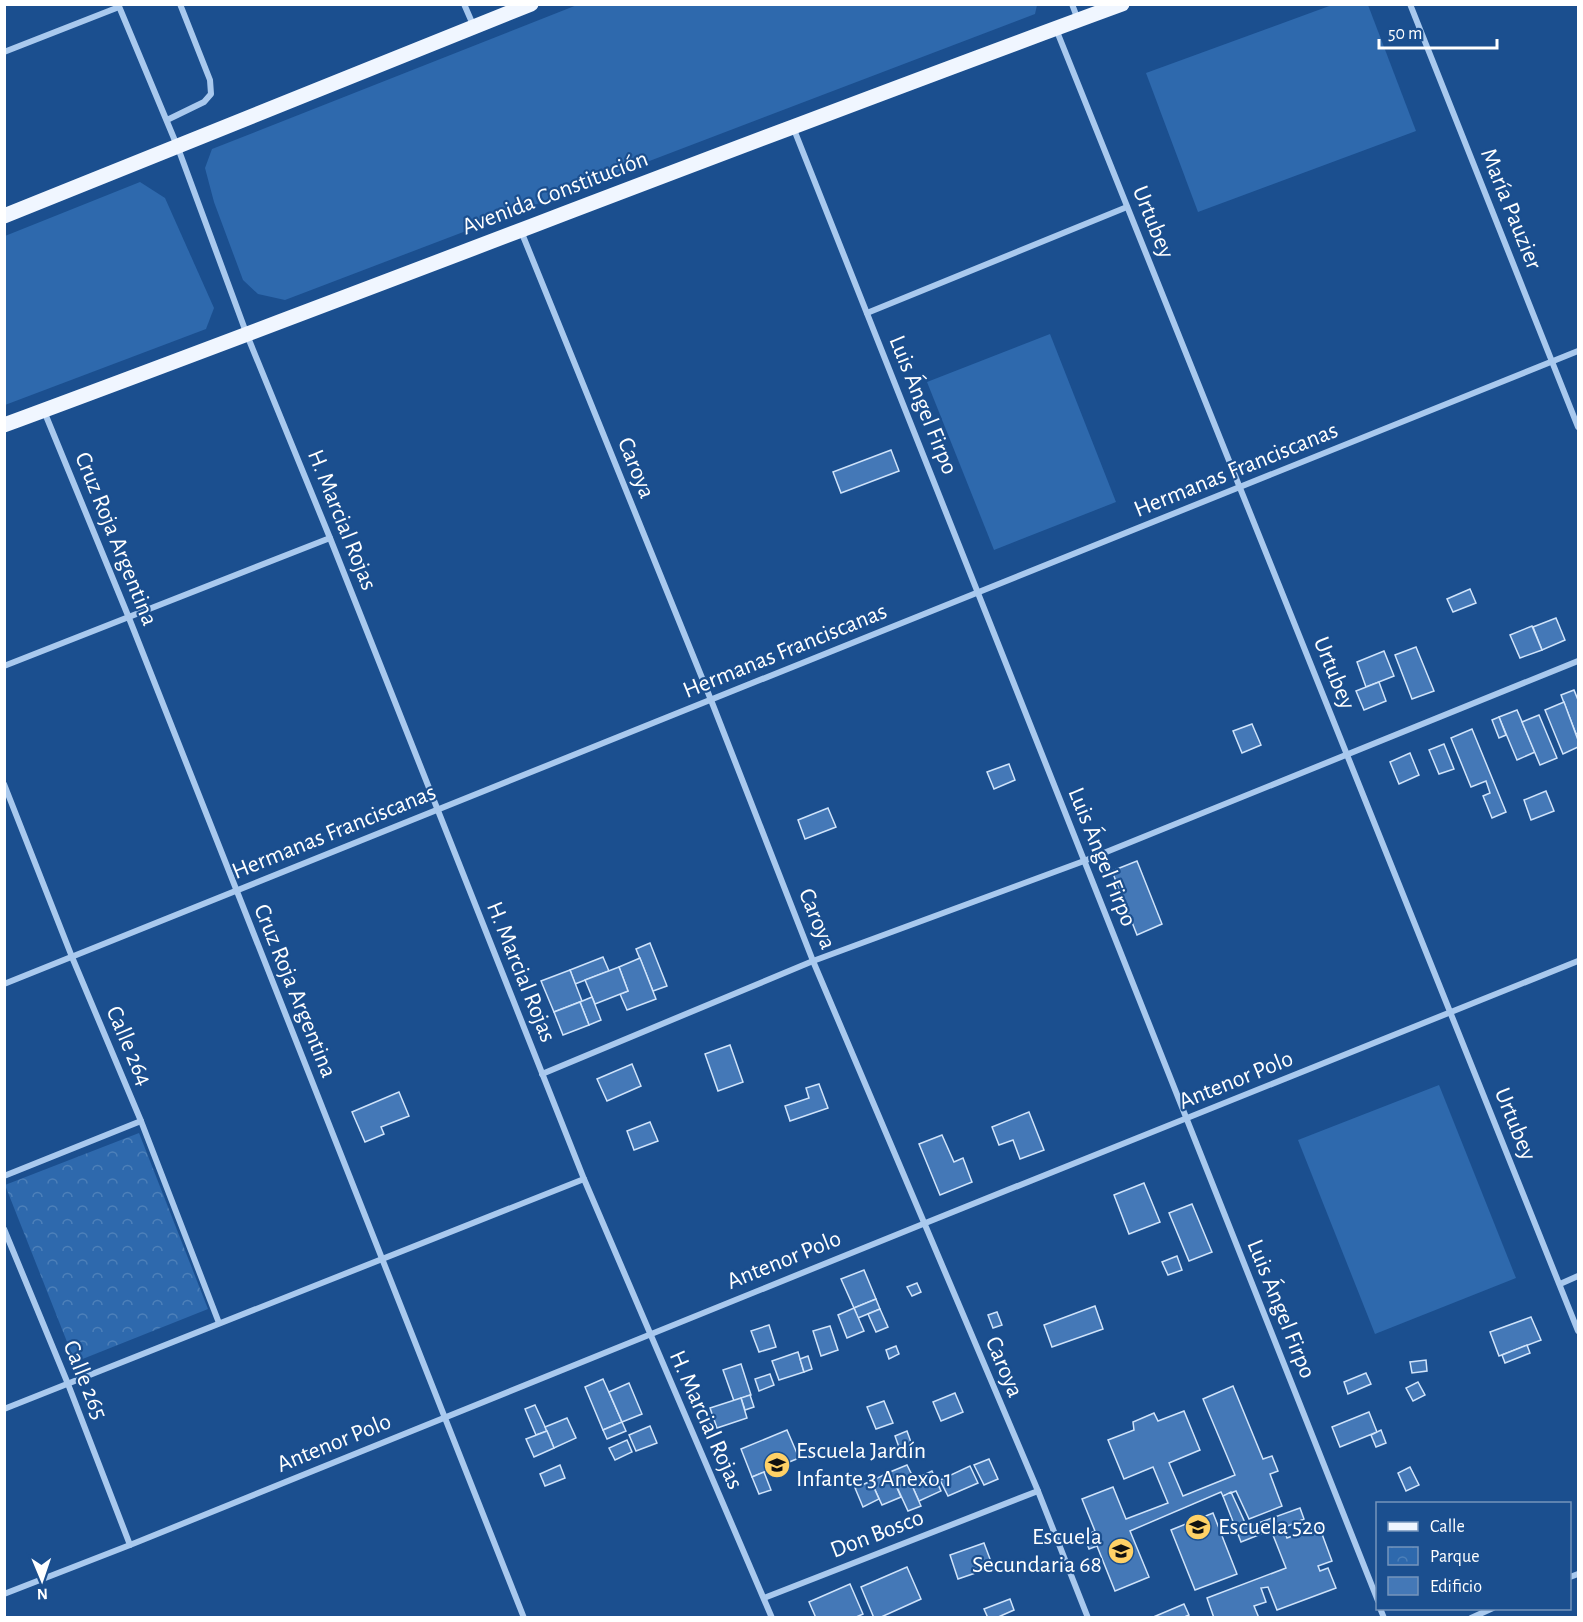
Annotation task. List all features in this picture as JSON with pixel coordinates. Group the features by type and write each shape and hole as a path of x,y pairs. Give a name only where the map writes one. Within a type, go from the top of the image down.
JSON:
{"main road":[{"path":"4,216 178,148 531,4"},
{"name":"Avenida Constitución","path":"4,425 1122,4"}],"street":[{"path":"167,120 204,102 211,94 210,80 180,4"},
{"path":"464,4 474,28"},
{"path":"1072,4 1078,20"},
{"name":"María Pauzier","path":"1410,4 1578,427"},
{"path":"4,52 118,6 178,148"},
{"name":"Urtubey","path":"1056,29 1578,1331"},
{"name":"Luis Ángel Firpo","path":"793,126 1376,1598"},
{"name":"H. Marcial Rojas","path":"178,148 247,335 330,538 584,1179 649,1335 772,1617"},
{"path":"867,313 1127,207"},
{"name":"Caroya","path":"521,230 711,700 813,961 1038,1491 1088,1617"},
{"name":"Hermanas Franciscanas","path":"4,984 1578,351"},
{"name":"Cruz Roja Argentina","path":"44,411 129,618 524,1617"},
{"path":"4,666 330,538"},
{"path":"542,1074 813,961 1084,861 1578,661"},
{"name":"Calle 264","path":"4,784 7,797 72,957 141,1121 219,1323"},
{"name":"Antenor Polo","path":"4,1594 1578,962"},
{"path":"4,1176 141,1121"},
{"path":"4,1409 584,1179"},
{"name":"Calle 265","path":"4,1229 68,1384 130,1545"},
{"path":"1560,1284 1578,1276"},
{"name":"Don Bosco","path":"764,1598 1038,1491"},
{"path":"1471,1617 1488,1610"}],"green space":[{"path":"577,5 1037,5 1035,14 285,300 258,294 243,280 214,202 205,168 212,149"},
{"path":"1332,5 1368,5 1416,131 1198,212 1146,73"},
{"path":"140,182 165,198 214,308 206,329 5,405 5,236"},
{"path":"1050,334 1116,502 994,550 927,382"},
{"path":"1439,1085 1516,1278 1375,1334 1298,1140"},
{"path":"139,1133 208,1309 75,1362 5,1185"}],"building":[{"path":"891,450 899,471 841,493 833,472"},
{"path":"1470,589 1476,603 1453,612 1447,599"},
{"path":"1556,618 1565,640 1542,650 1533,627"},
{"path":"1532,626 1542,650 1520,658 1510,635"},
{"path":"1416,647 1434,691 1412,699 1395,655"},
{"path":"1384,651 1394,676 1366,687 1357,662"},
{"path":"1379,682 1386,701 1364,710 1356,691"},
{"path":"1574,690 1578,700 1578,733 1576,734 1561,695"},
{"path":"1564,702 1578,740 1578,747 1563,754 1545,710"},
{"path":"1517,710 1535,752 1517,760 1499,717"},
{"path":"1539,715 1557,758 1540,765 1522,722"},
{"path":"1499,717 1506,735 1499,738 1492,720"},
{"path":"1252,724 1261,745 1242,753 1233,731"},
{"path":"1472,729 1506,812 1492,818 1483,796 1490,793 1486,781 1471,787 1451,738"},
{"path":"1444,744 1454,769 1439,774 1429,750"},
{"path":"1410,753 1419,775 1399,784 1390,762"},
{"path":"1009,764 1015,780 994,789 987,772"},
{"path":"1546,791 1554,811 1531,820 1524,800"},
{"path":"828,808 836,827 805,839 798,820"},
{"path":"1137,861 1162,924 1137,935 1112,871"},
{"path":"650,943 667,986 653,991 636,949"},
{"path":"603,957 609,971 575,984 570,970"},
{"path":"640,958 656,999 627,1010 620,994 628,991 619,967"},
{"path":"619,967 628,991 595,1004 585,980"},
{"path":"570,970 582,1001 554,1012 541,981"},
{"path":"592,997 601,1020 589,1025 580,1002"},
{"path":"580,1002 589,1025 563,1035 554,1012"},
{"path":"730,1045 743,1082 718,1091 705,1054"},
{"path":"632,1064 641,1086 607,1101 597,1079"},
{"path":"819,1084 828,1108 790,1121 785,1106 809,1098 806,1088"},
{"path":"399,1092 409,1116 381,1127 384,1134 365,1142 352,1112"},
{"path":"1029,1112 1044,1150 1020,1159 1013,1140 999,1145 992,1127"},
{"path":"650,1122 658,1141 634,1150 627,1131"},
{"path":"942,1135 954,1162 963,1158 972,1182 940,1195 919,1144"},
{"path":"1144,1183 1160,1222 1129,1234 1114,1195"},
{"path":"1192,1204 1212,1252 1189,1261 1169,1213"},
{"path":"1177,1256 1182,1270 1168,1275 1162,1262"},
{"path":"864,1270 876,1299 854,1308 841,1279"},
{"path":"917,1283 921,1292 912,1296 907,1287"},
{"path":"876,1299 880,1309 858,1318 854,1308"},
{"path":"1095,1306 1103,1329 1052,1347 1044,1325"},
{"path":"854,1308 864,1331 847,1338 838,1315"},
{"path":"880,1309 888,1327 876,1332 868,1314"},
{"path":"997,1312 1002,1325 993,1328 988,1315"},
{"path":"1531,1317 1541,1340 1499,1356 1490,1332"},
{"path":"769,1325 776,1347 759,1352 751,1331"},
{"path":"830,1326 838,1350 821,1356 813,1331"},
{"path":"1527,1345 1530,1353 1505,1363 1502,1355"},
{"path":"896,1346 899,1354 889,1359 886,1350"},
{"path":"798,1352 804,1372 779,1380 772,1361"},
{"path":"808,1356 812,1369 804,1372 800,1359"},
{"path":"1426,1360 1427,1371 1412,1373 1410,1362"},
{"path":"741,1364 751,1395 734,1401 723,1370"},
{"path":"1366,1373 1371,1384 1348,1394 1344,1382"},
{"path":"770,1374 774,1385 759,1391 755,1379"},
{"path":"603,1379 622,1422 603,1430 585,1387"},
{"path":"1418,1382 1425,1395 1413,1401 1406,1388"},
{"path":"629,1383 642,1414 622,1422 609,1392"},
{"path":"1233,1386 1263,1459 1272,1456 1278,1471 1270,1474 1282,1506 1249,1519 1236,1491 1223,1496 1221,1492 1130,1531 1149,1577 1115,1591 1097,1546 1089,1549 1084,1536 1095,1531 1082,1499 1113,1487 1126,1519 1168,1503 1153,1467 1124,1479 1108,1440 1134,1430 1133,1422 1154,1413 1158,1421 1184,1411 1200,1450 1169,1463 1183,1496 1235,1475 1203,1399"},
{"path":"955,1393 963,1412 941,1421 933,1402"},
{"path":"750,1395 754,1407 745,1410 741,1398"},
{"path":"741,1398 747,1418 717,1428 710,1408"},
{"path":"884,1401 893,1423 876,1429 867,1407"},
{"path":"535,1405 547,1431 536,1435 525,1409"},
{"path":"1369,1412 1377,1432 1340,1447 1332,1427"},
{"path":"567,1418 576,1438 554,1448 545,1427"},
{"path":"622,1422 626,1431 607,1439 603,1430"},
{"path":"650,1426 657,1443 636,1451 629,1435"},
{"path":"787,1430 799,1458 752,1477 741,1449"},
{"path":"1381,1430 1386,1443 1376,1447 1371,1435"},
{"path":"547,1431 554,1448 534,1457 526,1439"},
{"path":"907,1431 912,1445 900,1450 895,1436"},
{"path":"627,1440 632,1452 615,1460 609,1448"},
{"path":"989,1459 998,1479 984,1485 974,1465"},
{"path":"560,1465 565,1478 545,1486 540,1474"},
{"path":"907,1465 914,1479 897,1487 890,1472"},
{"path":"970,1466 978,1483 948,1496 940,1480"},
{"path":"1410,1467 1419,1485 1406,1491 1398,1473"},
{"path":"932,1471 941,1491 919,1501 910,1481"},
{"path":"764,1472 771,1490 759,1494 752,1477"},
{"path":"890,1472 901,1497 882,1505 871,1481"},
{"path":"871,1481 879,1499 863,1507 855,1488"},
{"path":"910,1481 921,1506 908,1511 897,1487"},
{"path":"1231,1492 1247,1527 1300,1508 1304,1519 1283,1528 1287,1538 1319,1526 1332,1561 1318,1566 1320,1571 1328,1568 1336,1588 1277,1610 1268,1587 1261,1588 1266,1602 1254,1606 1259,1618 1214,1618 1207,1598 1286,1568 1271,1530 1241,1542 1223,1496"},
{"path":"1213,1513 1237,1574 1195,1590 1171,1530"},
{"path":"984,1543 993,1567 958,1579 950,1555"},
{"path":"907,1567 921,1599 879,1618 874,1618 861,1587"},
{"path":"850,1584 863,1614 854,1618 816,1618 809,1602"},
{"path":"1010,1599 1014,1610 996,1618 988,1618 984,1609"},
{"path":"1184,1604 1189,1615 1182,1618 1151,1618"}],"place":[{"name":"Escuela Jardín Infante 3 Anexo 1","path":"777,1465"},
{"name":"Escuela 520","path":"1198,1527"},
{"name":"Escuela Secundaria 68","path":"1121,1551"}]}
